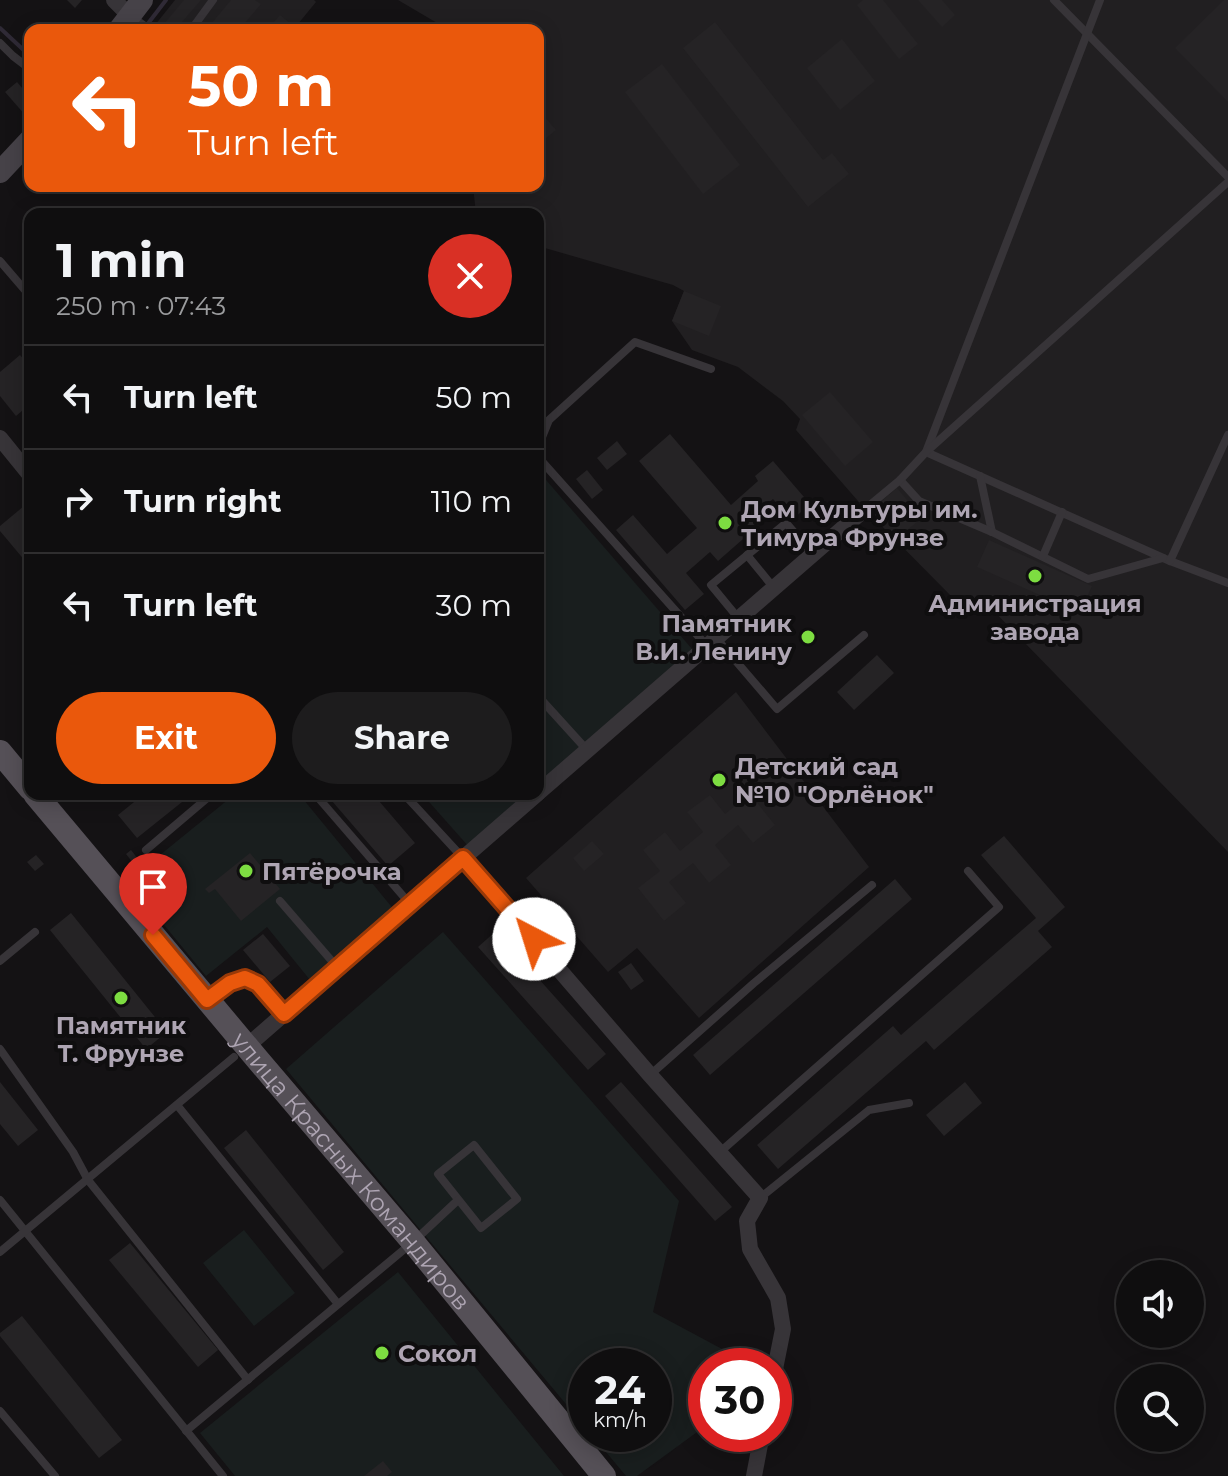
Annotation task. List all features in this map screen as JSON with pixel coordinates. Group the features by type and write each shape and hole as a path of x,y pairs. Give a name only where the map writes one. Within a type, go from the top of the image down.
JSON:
{"main road":[{"path":"0,172 24,146"},
{"path":"0,752 24,781"},
{"name":"улица Красных Командиров","path":"40,800 207,1000 240,1052 413,1242 604,1476"}],"street":[{"path":"0,438 24,468"},
{"path":"544,789 865,509"},
{"path":"240,1052 531,800"},
{"path":"463,858 760,1198 747,1221 750,1249 778,1298 783,1329 779,1348"},
{"path":"207,1000 230,983 245,978 258,984 284,1014"},
{"path":"754,1476 759,1452"}],"lane":[{"path":"195,24 213,0"},
{"path":"865,509 1228,179 1054,0"},
{"path":"926,452 1100,0"},
{"path":"0,43 24,64"},
{"path":"0,261 24,289"},
{"path":"544,432 549,420 635,342 711,369"},
{"path":"900,480 919,501 992,532 1088,579 1167,559 1228,435"},
{"path":"926,452 1228,583"},
{"path":"544,463 777,709 864,635"},
{"path":"980,476 992,532"},
{"path":"1043,556 1062,512"},
{"path":"739,619 711,585 786,523 813,554"},
{"path":"747,555 774,588"},
{"path":"544,703 587,750"},
{"path":"146,850 205,800"},
{"path":"320,800 410,905"},
{"path":"410,800 463,858"},
{"path":"719,1153 999,907 968,871"},
{"path":"650,1075 872,885"},
{"path":"280,901 337,968"},
{"path":"0,961 35,932"},
{"path":"0,1049 73,1152 88,1180 248,1380"},
{"path":"0,1252 240,1052"},
{"path":"760,1198 869,1110 909,1103"},
{"path":"177,1105 338,1304"},
{"path":"474,1145 517,1199 481,1228 458,1200 438,1174 474,1145"},
{"path":"0,1200 220,1472 208,1476"},
{"path":"186,1431 413,1242 458,1200"},
{"path":"0,1411 55,1476"}],"shaded area":[{"path":"175,0 316,2 298,24 156,24"},
{"path":"398,0 1228,0 1228,852 986,603 952,597 865,509 796,430 800,419 783,401 738,367 692,350 672,321 684,291 673,285 544,248 544,208 475,208 474,192 544,192 544,24 439,24"},
{"path":"544,478 692,649 544,781"},
{"name":"Детский сад №10 \"Орлёнок\"","path":"736,692 869,867 699,1018 637,948 608,972 526,878"},
{"path":"228,800 304,800 395,911 310,980 267,927 206,976 128,881"},
{"path":"427,800 522,800 469,847"},
{"path":"443,932 679,1201 653,1312 720,1348 688,1348 688,1439 672,1450 672,1348 568,1348 568,1406 286,1069"},
{"path":"244,1230 295,1293 254,1326 203,1263"},
{"name":"Сокол","path":"398,1272 564,1476 235,1476 200,1433"},
{"path":"606,1452 670,1452 637,1476 626,1476"}],"building":[{"path":"67,0 82,0 75,8"},
{"path":"184,0 201,0 180,24 164,24"},
{"path":"231,0 255,0 261,4 244,24 211,24"},
{"path":"863,0 883,0 918,44 899,59 857,5"},
{"path":"918,0 942,0 955,15 942,27"},
{"path":"1224,0 1228,0 1228,102 1175,48"},
{"path":"280,15 291,24 272,24"},
{"path":"715,22 823,160 832,153 849,174 808,207 683,48"},
{"path":"842,39 875,81 840,110 807,68"},
{"path":"662,64 740,165 703,194 625,92"},
{"path":"17,82 24,90 24,114 5,92"},
{"path":"544,116 556,130 544,140"},
{"path":"684,291 721,306 709,336 672,321"},
{"path":"20,355 24,360 24,409 16,416 0,396 0,372"},
{"path":"830,392 873,442 845,466 802,415"},
{"name":"Дом Культуры им. Тимура Фрунзе","path":"670,434 731,505 758,481 755,476 773,461 810,504 792,520 773,499 752,517 759,525 718,561 710,552 686,573 704,594 685,610 616,530 633,515 667,554 697,528 639,461"},
{"path":"617,441 627,454 607,470 597,458"},
{"path":"587,470 603,490 592,499 576,479"},
{"path":"897,488 922,518 902,534 885,514 877,521 870,513"},
{"path":"24,506 24,560 0,531 0,526"},
{"name":"Администрация завода","path":"989,540 1092,586 1080,613 977,567"},
{"path":"877,655 894,673 854,710 837,692"},
{"path":"750,794 775,825 753,843 738,825 715,845 731,865 709,883 693,863 669,882 686,903 664,921 638,888 660,871 643,850 665,832 680,851 703,832 687,812 710,795 725,814"},
{"path":"137,800 184,800 137,838 118,815"},
{"path":"331,800 378,800 415,843 388,866"},
{"path":"1004,836 1065,907 1038,931 1052,947 934,1050 926,1041 778,1169 757,1145 893,1026 901,1035 1036,918 981,855"},
{"path":"592,841 604,854 584,871 573,858"},
{"path":"131,850 142,864 137,868 126,854"},
{"name":"Пятёрочка","path":"250,853 280,889 241,921 215,889 209,893 205,889"},
{"path":"36,855 44,864 35,871 27,862"},
{"path":"895,879 912,899 710,1075 693,1055"},
{"path":"71,913 167,1032 146,1049 50,930"},
{"path":"496,931 606,1054 588,1070 478,947"},
{"path":"263,934 290,966 270,982 243,950"},
{"path":"631,963 644,981 631,990 618,972"},
{"path":"0,1082 38,1130 18,1146 0,1124"},
{"path":"621,1082 732,1207 715,1221 605,1096"},
{"path":"965,1082 982,1103 944,1136 926,1115"},
{"path":"246,1130 344,1252 323,1270 224,1148"},
{"path":"130,1243 218,1350 198,1367 109,1260"},
{"path":"22,1316 122,1440 99,1458 0,1336"},
{"path":"383,1461 392,1472 387,1476 364,1476"}],"waterway":[{"path":"148,24 166,0"},
{"path":"0,28 24,50"}],"place":[{"name":"Дом Культуры им. Тимура Фрунзе","path":"725,523"},
{"name":"Администрация завода","path":"1035,576"},
{"name":"Памятник В.И. Ленину","path":"808,637"},
{"name":"Детский сад №10 \"Орлёнок\"","path":"719,780"},
{"name":"Пятёрочка","path":"246,871"},
{"name":"Памятник Т. Фрунзе","path":"121,998"},
{"name":"Сокол","path":"382,1353"}],"route":[{"path":"153,935 207,1000 230,983 245,978 258,984 284,1014 463,858 534,939"}]}
